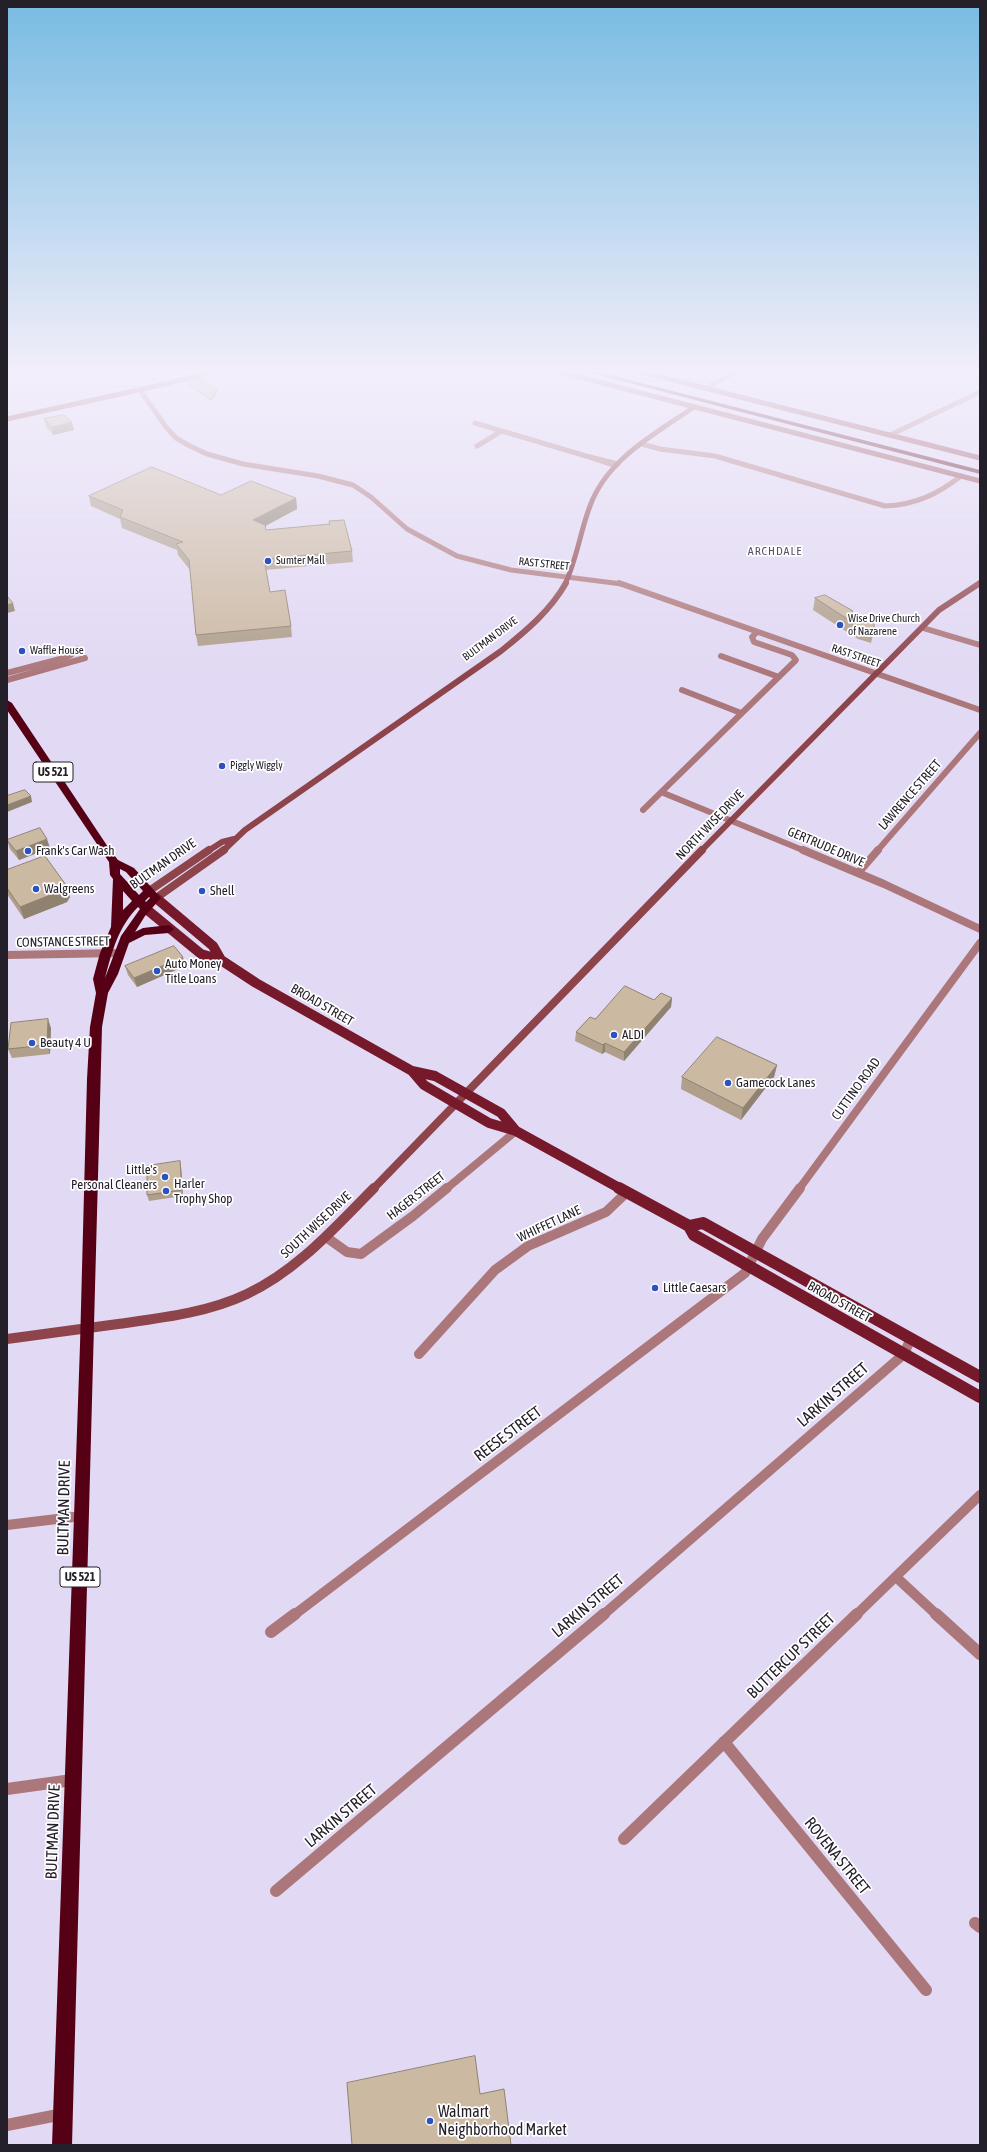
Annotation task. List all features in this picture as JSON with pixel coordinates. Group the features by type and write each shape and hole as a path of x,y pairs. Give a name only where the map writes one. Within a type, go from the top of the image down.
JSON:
{"highway":[{"name":"BROAD STREET","path":"7,703 114,862 130,870 153,894"},
{"name":"BROAD STREET","path":"114,862 115,875 142,904"},
{"name":"US 521","path":"116,928 118,878"},
{"name":"BULTMAN DRIVE","path":"62,2145 72,1780 82,1516 94,1050 102,993 99,979 106,953 116,928 153,894"},
{"name":"BULTMAN DRIVE","path":"102,993 112,979 124,942 142,904"},
{"path":"124,942 143,932 169,929"}],"main road":[{"name":"BROAD STREET","path":"153,894 213,946 221,960"},
{"name":"BROAD STREET","path":"142,904 169,929 201,954 221,960 256,983 412,1071 435,1076 501,1113 516,1131"},
{"name":"BROAD STREET","path":"412,1071 424,1086 490,1123 516,1131 689,1226 694,1235 980,1397"},
{"name":"BROAD STREET","path":"689,1226 703,1223 980,1377"}],"street":[{"name":"RAST STREET","path":"293,472 342,481 364,492 407,529 447,552 510,570 615,582 980,710"},
{"name":"BULTMAN DRIVE","path":"153,894 229,846 234,839 514,641 543,615 563,588 569,576 589,506 600,486 611,472"},
{"path":"771,472 886,506 904,506 917,502 948,487 961,476"},
{"path":"947,472 980,481"},
{"name":"NORTH WISE DRIVE","path":"467,1094 731,820 923,628 939,610 980,583"},
{"path":"923,628 980,645"},
{"path":"643,810 795,662 796,658 754,642 752,637 757,632"},
{"path":"7,673 64,658 71,655 77,649"},
{"path":"722,656 779,677"},
{"path":"7,680 85,658"},
{"path":"682,690 741,713"},
{"name":"LAWRENCE STREET","path":"858,873 980,733"},
{"name":"GERTRUDE DRIVE","path":"661,792 858,873 980,929"},
{"name":"CUTTINO ROAD","path":"756,1252 762,1239 980,943"},
{"name":"CONSTANCE STREET","path":"7,955 120,953"},
{"name":"SOUTH WISE DRIVE","path":"7,1339 87,1329 180,1314 231,1300 265,1284 286,1270 326,1237 467,1094"},
{"name":"HAGER STREET","path":"326,1237 347,1252 360,1254 413,1216 516,1131"},
{"name":"WHIFFET LANE","path":"419,1354 495,1270 528,1246 606,1212 627,1192"},
{"name":"REESE STREET","path":"271,1632 743,1275 756,1252"},
{"name":"LARKIN STREET","path":"276,1890 394,1793 737,1500 904,1354 911,1338"},
{"name":"BUTTERCUP STREET","path":"624,1839 980,1495"},
{"path":"7,1525 82,1516"},
{"path":"896,1577 980,1654"},
{"name":"ROVENA STREET","path":"724,1742 926,1990"},
{"path":"7,1790 72,1780"},
{"path":"7,2125 63,2114"}],"building":[{"name":"Sumter Mall","path":"140,472 165,472 221,495 251,481 296,498 253,520 265,525 266,530 330,524 329,521 344,520 352,551 264,559 270,592 285,590 291,626 196,635 189,560 176,544 183,542 120,517 123,510 89,496"},
{"path":"825,595 853,611 849,615 874,624 874,631 860,627 815,598"},
{"path":"7,596 13,603 7,605"},
{"path":"25,790 31,796 7,805 7,796"},
{"path":"40,828 47,839 16,851 7,840"},
{"name":"Walgreens","path":"45,856 66,885 63,890 20,907 7,888 7,870"},
{"path":"174,946 183,957 134,978 125,966"},
{"name":"ALDI","path":"625,986 654,1000 661,993 672,998 624,1052 605,1043 603,1045 576,1032 590,1017 595,1019"},
{"path":"48,1019 47,1045 8,1049 11,1023"},
{"name":"Gamecock Lanes","path":"717,1037 777,1065 743,1108 682,1077"},
{"path":"180,1161 182,1190 147,1195 147,1166"},
{"name":"Walmart Neighborhood Market","path":"475,2056 480,2094 504,2089 511,2145 352,2145 347,2083"}],"place":[{"name":"Sumter Mall","path":"268,561"},
{"name":"Wise Drive Church of Nazarene","path":"840,625"},
{"name":"Waffle House","path":"22,651"},
{"name":"Piggly Wiggly","path":"222,766"},
{"name":"Frank's Car Wash","path":"28,851"},
{"name":"Walgreens","path":"36,889"},
{"name":"Shell","path":"202,891"},
{"name":"Auto Money Title Loans","path":"157,971"},
{"name":"ALDI","path":"614,1035"},
{"name":"Beauty 4 U","path":"32,1043"},
{"name":"Gamecock Lanes","path":"728,1083"},
{"name":"Little's Personal Cleaners","path":"165,1177"},
{"name":"Harler Trophy Shop","path":"166,1191"},
{"name":"Little Caesars","path":"655,1288"},
{"name":"Walmart Neighborhood Market","path":"430,2121"}],"district":[{"name":"ARCHDALE","path":"775,551"}]}
